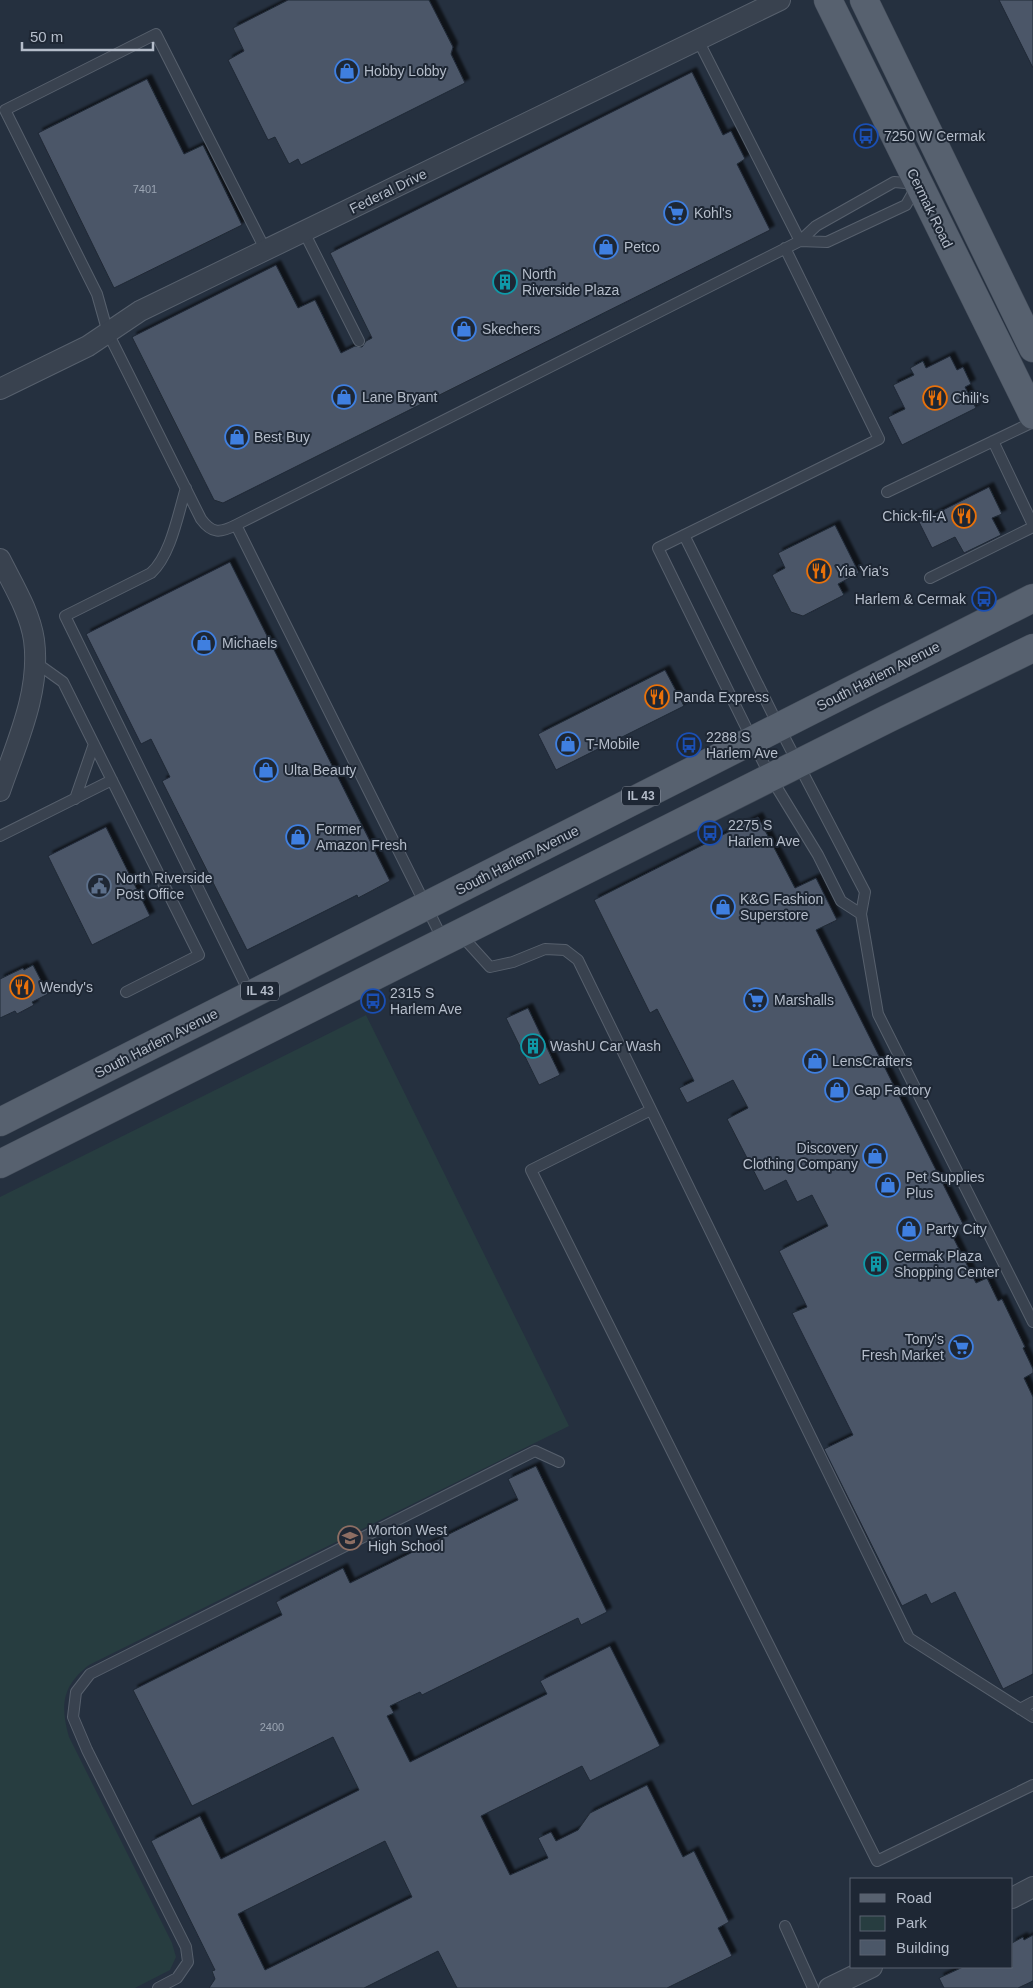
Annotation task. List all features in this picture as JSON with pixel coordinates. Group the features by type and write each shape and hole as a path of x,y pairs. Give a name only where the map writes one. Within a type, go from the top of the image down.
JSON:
{"main road":[{"name":"Cermak Road","path":"828,0 1033,415"},
{"path":"864,0 1033,348"},
{"name":"South Harlem Avenue","path":"0,1122 1033,598"},
{"path":"0,1164 1033,648"}],"street":[{"name":"Federal Drive","path":"0,389 88,346 140,311 780,0"},
{"path":"0,560 25,610 34,639 35,662 33,684 26,713 0,791"},
{"path":"1013,1897 1033,1887"},
{"path":"829,1988 870,1968"}],"lane":[{"path":"266,251 156,34 5,110 97,294 108,333 186,488 206,525 214,530 224,531 800,241 816,226 894,182 918,184 906,205 827,242 800,241"},
{"path":"698,40 800,241"},
{"path":"304,232 359,341"},
{"path":"785,248 879,439 658,548 771,778 818,855 841,900 861,914"},
{"path":"887,492 1033,422"},
{"path":"930,578 1033,526 993,441"},
{"path":"186,488 165,554 158,566 140,578 66,616 251,995"},
{"path":"236,525 426,906 452,939 490,967 513,962 545,949 565,950 578,960 908,1638 1033,1717"},
{"path":"684,535 798,764 865,892 861,914 878,1014 1033,1322"},
{"path":"35,662 63,682 198,955 126,992"},
{"path":"75,799 94,744"},
{"path":"0,836 112,780"},
{"path":"651,1110 531,1170 878,1861 1033,1785"},
{"path":"158,1988 177,1978 188,1962 186,1947 80,1734 73,1717 76,1692 90,1674 535,1451 559,1462"},
{"path":"1020,1709 1033,1702"},
{"path":"785,1926 813,1988"}],"green space":[{"path":"366,1015 569,1426 89,1665 80,1673 68,1689 64,1706 69,1737 172,1943 176,1957 170,1970 135,1988 0,1988 0,1197"}],"building":[{"name":"Hobby Lobby","path":"288,0 429,0 453,47 451,54 465,83 301,165 298,159 289,164 275,137 268,140 228,60 244,51 233,28"},
{"path":"999,0 1033,0 1033,68"},
{"name":"North Riverside Plaza","path":"692,72 723,135 731,131 745,159 737,164 770,230 223,503 214,500 132,337 276,265 298,308 315,300 341,353 355,346 362,347 366,341 372,338 330,253"},
{"path":"147,79 184,154 203,145 242,225 114,288 38,133"},
{"name":"Chili's","path":"950,356 957,370 963,367 971,384 965,387 976,408 902,445 888,417 905,409 893,385 914,375 910,368 923,361 926,368"},
{"name":"Chick-fil-A","path":"989,487 1002,514 992,518 1001,535 964,553 955,537 932,548 919,522"},
{"name":"Yia Yia's","path":"835,525 859,573 838,584 844,595 803,616 791,612 772,575 785,568 778,553"},
{"path":"230,562 390,881 358,898 357,895 247,950 162,781 170,777 151,739 141,744 86,634"},
{"path":"665,670 684,706 556,770 538,734"},
{"name":"Cermak Plaza Shopping Center","path":"758,817 795,888 816,878 837,920 816,930 963,1224 950,1231 976,1283 987,1278 998,1301 1002,1299 1025,1347 1023,1348 1033,1369 1033,1373 1024,1378 1033,1397 1033,1674 1003,1689 955,1592 931,1604 926,1594 902,1606 824,1449 853,1435 792,1313 807,1307 779,1251 828,1226 812,1195 797,1202 786,1180 764,1191 727,1119 748,1108 733,1080 687,1103 679,1088 694,1081 657,1009 650,1013 594,900"},
{"name":"North Riverside Post Office","path":"106,827 150,916 92,945 48,856"},
{"name":"Wendy's","path":"33,965 48,994 32,1002 34,1005 17,1014 15,1011 0,1018 0,979"},
{"name":"WashU Car Wash","path":"528,1008 560,1075 539,1085 506,1018"},
{"path":"536,1466 607,1612 581,1625 578,1618 422,1695 420,1692 390,1706 394,1713 387,1716 410,1762 547,1694 540,1681 610,1646 660,1746 590,1781 582,1766 481,1816 510,1875 548,1858 538,1838 551,1832 556,1841 578,1830 590,1813 647,1785 683,1857 694,1851 729,1922 718,1928 732,1956 667,1988 457,1988 438,1951 364,1988 209,1988 215,1979 212,1971 215,1970 151,1841 200,1816 221,1859 359,1790 333,1737 192,1806 133,1690 282,1615 276,1602 343,1568 350,1583 518,1500 508,1479","holes":["385,1841 412,1897 265,1970 238,1914"]},
{"path":"1033,1935 1033,1981 1018,1988 944,1988 939,1978 961,1968 1013,1968 1013,1942 1023,1937 1024,1940"}],"place":[{"name":"Hobby Lobby","path":"347,71"},
{"name":"7250 W Cermak","path":"866,136"},
{"name":"Kohl's","path":"676,213"},
{"name":"Petco","path":"606,247"},
{"name":"North Riverside Plaza","path":"505,282"},
{"name":"Skechers","path":"464,329"},
{"name":"Lane Bryant","path":"344,397"},
{"name":"Chili's","path":"935,398"},
{"name":"Best Buy","path":"237,437"},
{"name":"Chick-fil-A","path":"964,516"},
{"name":"Yia Yia's","path":"819,571"},
{"name":"Harlem & Cermak","path":"984,599"},
{"name":"Michaels","path":"204,643"},
{"name":"Panda Express","path":"657,697"},
{"name":"T-Mobile","path":"568,744"},
{"name":"2288 S Harlem Ave","path":"689,745"},
{"name":"Ulta Beauty","path":"266,770"},
{"name":"2275 S Harlem Ave","path":"710,833"},
{"name":"Former Amazon Fresh","path":"298,837"},
{"name":"North Riverside Post Office","path":"99,886"},
{"name":"K&G Fashion Superstore","path":"723,907"},
{"name":"Wendy's","path":"22,987"},
{"name":"Marshalls","path":"756,1000"},
{"name":"2315 S Harlem Ave","path":"373,1001"},
{"name":"WashU Car Wash","path":"533,1046"},
{"name":"LensCrafters","path":"815,1061"},
{"name":"Gap Factory","path":"837,1090"},
{"name":"Discovery Clothing Company","path":"875,1156"},
{"name":"Pet Supplies Plus","path":"888,1185"},
{"name":"Party City","path":"909,1229"},
{"name":"Cermak Plaza Shopping Center","path":"876,1264"},
{"name":"Tony's Fresh Market","path":"961,1347"},
{"name":"Morton West High School","path":"350,1538"}]}
